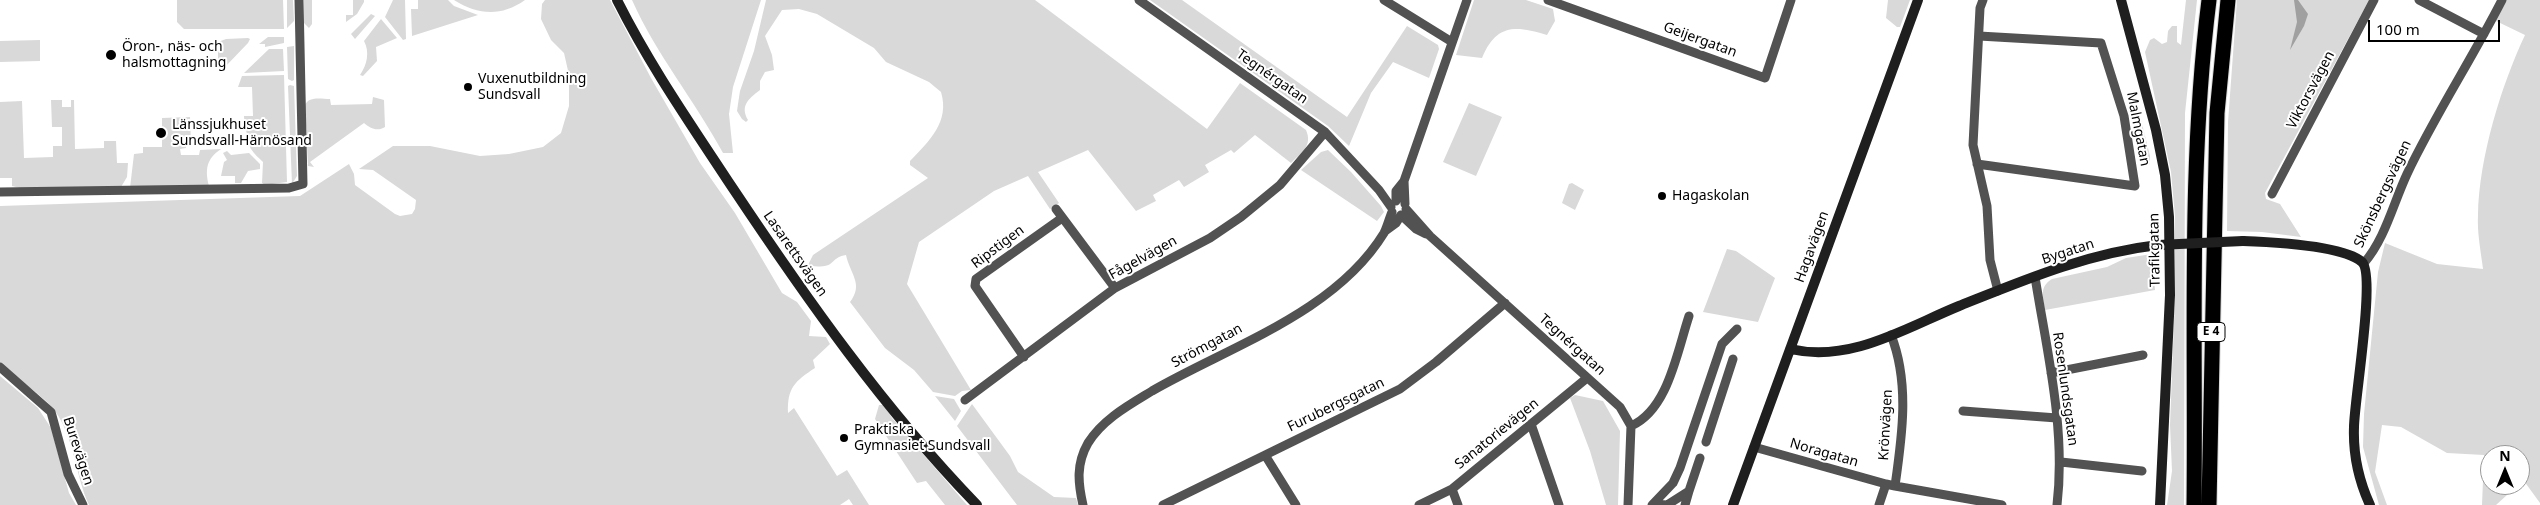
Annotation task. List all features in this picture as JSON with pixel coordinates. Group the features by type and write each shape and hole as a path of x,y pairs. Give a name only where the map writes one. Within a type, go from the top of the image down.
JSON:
{"highway":[{"name":"E 4","path":"2194,505 2196,159 2199,97 2209,0"},
{"name":"E 4","path":"2208,505 2218,113 2228,0"}],"street":[{"path":"0,192 289,188 303,184 299,0"},
{"name":"Lasarettsvägen","path":"617,0 662,82 789,274 882,395 952,479 977,505"},
{"name":"Tegnérgatan","path":"1139,0 1325,132 1393,206"},
{"path":"1384,0 1452,42"},
{"name":"Strömgatan","path":"1083,505 1079,484 1079,465 1088,443 1117,412 1178,376 1325,297 1361,263 1385,231 1396,223 1404,209 1404,181 1467,0"},
{"name":"Geijergatan","path":"1548,0 1765,78 1791,0"},
{"name":"Hagavägen","path":"1733,505 1918,0"},
{"path":"1983,0 1980,8 1974,145 1987,206 1990,260 1998,291"},
{"name":"Trafikgatan","path":"2121,0 2156,130 2165,175 2169,217 2170,295 2160,505"},
{"name":"Viktorsvägen","path":"2272,194 2374,0"},
{"path":"2419,0 2484,34"},
{"name":"Skönsbergsvägen","path":"2370,505 2358,468 2354,427 2367,295 2364,263 2374,252 2406,176 2432,125 2502,0"},
{"name":"Malmgatan","path":"1977,164 2135,186 2124,116 2101,43 1979,36"},
{"name":"Fågelvägen","path":"965,400 1115,288 1210,238 1241,217 1280,185 1325,132"},
{"name":"Strömgatan","path":"1385,231 1396,191 1404,181"},
{"path":"1393,206 1401,200 1404,209"},
{"path":"1393,206 1404,209"},
{"path":"1056,209 1115,288"},
{"name":"Tegnérgatan","path":"1404,209 1416,229 1430,236 1587,378 1614,400 1631,426"},
{"name":"Ripstigen","path":"1024,357 975,286 976,279 1062,218"},
{"name":"Bygatan","path":"1790,349 1807,353 1830,353 1858,348 1892,336 2035,277 2084,260 2142,246 2243,241 2310,246 2352,255 2364,263"},
{"name":"Rosenlundsgatan","path":"2035,277 2057,418 2061,462 2057,505"},
{"name":"Furubergsgatan","path":"1163,505 1404,386 1505,303"},
{"path":"1628,505 1631,426 1641,422 1662,400 1689,316"},
{"path":"1652,505 1673,483 1722,344 1737,329"},
{"name":"Krönvägen","path":"1879,505 1890,485 1900,448 1902,409 1901,369 1892,336"},
{"path":"2051,373 2143,355"},
{"path":"1706,442 1733,359"},
{"name":"Burevägen","path":"0,367 51,412 68,474 83,505"},
{"name":"Sanatorievägen","path":"1419,505 1452,488 1587,378"},
{"path":"1963,411 2057,418"},
{"path":"1531,424 1559,505"},
{"name":"Noragatan","path":"1754,447 1890,485 2002,505"},
{"path":"1265,455 1296,505"},
{"path":"1684,505 1700,458"},
{"path":"2061,462 2142,471"},
{"path":"1452,488 1458,505"},
{"path":"1652,505 1667,505 1689,492"}],"shaded area":[{"path":"177,0 283,0 284,29 184,29 177,22"},
{"path":"287,0 293,0 294,21 287,28"},
{"path":"304,0 312,0 312,24 309,28 304,23"},
{"path":"353,0 364,0 364,2 357,14 346,22 346,15 353,15"},
{"path":"393,0 405,0 406,39 403,40 385,17"},
{"path":"418,0 448,0 454,6 478,15 412,36 411,9 418,9"},
{"path":"454,0 525,0 507,9 489,12 472,9"},
{"path":"545,0 610,0 651,78 700,163 735,213 782,293 797,302 811,321 809,336 826,337 830,344 813,360 815,368 797,381 789,397 788,413 794,408 837,476 847,470 869,505 853,505 849,499 840,505 89,505 62,422 51,406 0,364 0,206 300,196 349,164 354,174 355,185 395,214 400,216 412,214 415,209 416,200 373,170 359,169 393,146 430,146 480,156 509,154 543,147 561,133 569,106 569,75 564,53 551,40 541,19 542,4"},
{"path":"632,0 761,0 733,87 729,114 733,153 723,153 652,39"},
{"path":"766,0 1035,0 1207,129 1240,83 1306,130 1308,136 1307,145 1291,163 1255,135 1234,153 1231,150 1205,165 1209,172 1184,187 1179,180 1153,195 1156,201 1136,211 1088,150 1038,172 1059,203 1050,209 1028,176 994,191 919,242 907,284 971,390 962,391 955,396 933,392 914,370 885,348 850,302 856,290 856,284 846,255 837,258 828,265 808,265 813,255 928,178 910,165 910,161 931,138 940,122 943,113 941,92 929,82 886,62 874,48 817,14 799,9 782,10 765,36 772,55 774,70 765,72 760,81 760,90 746,103 745,111 748,120 746,122 737,111 740,91 754,51"},
{"path":"1150,0 1182,0 1347,117 1407,26 1438,45 1439,49 1429,78 1393,62 1371,93 1349,146 1328,126"},
{"path":"1474,0 1526,0 1553,9 1555,21 1547,35 1516,29 1500,33 1488,47 1482,58 1456,55"},
{"path":"1888,0 1910,0 1900,27 1897,27 1886,18"},
{"path":"2186,0 2197,0 2185,113 2184,505 2167,505 2172,471 2170,425 2175,295 2175,216 2171,172 2145,52 2150,40 2154,38 2162,44 2167,42 2168,31 2172,26 2177,26 2177,42 2181,45"},
{"path":"2237,0 2369,0 2265,193 2266,199 2280,204 2301,237 2262,232 2227,231 2228,122"},
{"path":"2294,0 2298,0 2308,14 2304,26 2290,50 2297,22"},
{"path":"2506,0 2540,0 2540,503 2530,489 2530,445 2480,445 2480,455 2447,453 2401,427 2382,425 2375,472 2387,505 2379,505 2363,447 2364,414 2378,272 2385,243 2437,264 2483,269 2478,222 2482,170 2500,99 2525,35 2496,21"},
{"path":"371,14 375,16 355,39 351,34"},
{"path":"381,19 397,38 376,47 377,61 363,76 360,75 367,58 364,41"},
{"path":"268,37 284,37 284,43 265,47 265,44 259,44"},
{"path":"226,39 250,39 248,43 224,68 218,68 218,42"},
{"path":"40,40 40,61 0,62 0,41"},
{"path":"294,46 294,80 292,81 288,79 287,47"},
{"path":"269,49 283,49 284,71 244,73"},
{"path":"284,75 287,182 265,185 262,183 263,162 251,149 244,119 244,116 253,116 252,87 238,87 242,76"},
{"path":"288,86 294,86 297,176 292,184"},
{"path":"2134,92 2150,156 2150,164 2147,165 2138,156 2138,140 2130,101 2130,93"},
{"path":"373,97 384,100 385,127 374,129 364,123 310,162 314,167 308,166 305,105 307,102 312,99 330,99 331,105 372,104"},
{"path":"51,100 62,100 62,107 71,107 71,100 74,100 75,149 104,148 104,141 116,141 117,163 128,163 127,177 121,187 20,188 12,186 12,178 0,178 0,102 22,101 24,158 53,157 53,146 62,146 62,127 52,127"},
{"path":"1469,103 1502,117 1476,176 1443,162"},
{"path":"190,117 191,144 186,145 186,148 180,149 181,155 199,155 200,150 221,149 212,157 208,165 209,186 130,188 134,154 143,153 143,147 162,147 162,118"},
{"path":"1328,150 1351,172 1381,206 1384,212 1377,221 1301,170 1321,152"},
{"path":"227,151 231,155 249,153 260,164 260,169 248,171 241,183 235,183 235,176 221,176 224,162 227,160 223,153"},
{"path":"1572,183 1584,190 1575,210 1562,203 1569,184"},
{"path":"1727,249 1736,251 1775,278 1758,322 1703,312"},
{"path":"2152,254 2155,290 2045,310 2044,289 2045,285 2052,279 2107,267 2126,258"},
{"path":"0,376 38,408 51,428 69,493 76,505 0,505"},
{"path":"1575,395 1603,401 1620,431 1618,505 1606,505 1590,451 1570,398"},
{"path":"935,396 954,399 961,411 955,421"},
{"path":"972,404 1010,456 1018,472 1054,497 1076,498 1078,505 1017,505 957,426"},
{"path":"879,405 884,405 892,418 967,505 945,505 926,481 917,483 875,419"},
{"path":"2482,495 2507,495 2496,505 2482,505"}],"place":[{"name":"Öron-, näs- och halsmottagning","path":"111,55"},
{"name":"Vuxenutbildning Sundsvall","path":"468,87"},
{"name":"Länssjukhuset Sundsvall-Härnösand","path":"161,133"},
{"name":"Hagaskolan","path":"1662,196"},
{"name":"Praktiska Gymnasiet Sundsvall","path":"844,438"}]}
